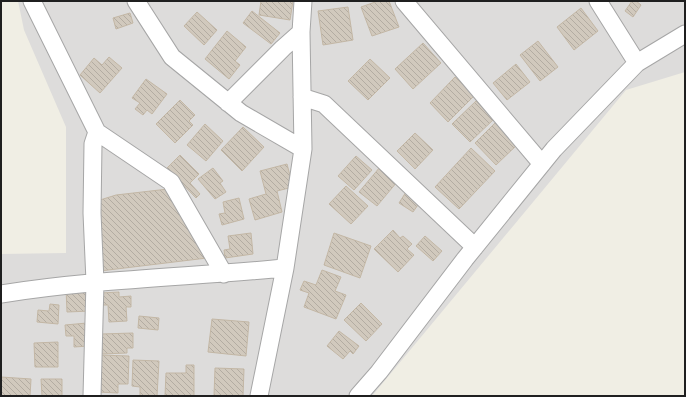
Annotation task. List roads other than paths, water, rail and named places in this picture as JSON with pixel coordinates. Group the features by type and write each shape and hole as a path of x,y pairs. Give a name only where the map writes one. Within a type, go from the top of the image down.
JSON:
{"street":[{"path":"32,1 97,132 171,182 224,274"},
{"path":"136,1 172,57 241,113 303,149"},
{"path":"259,396 285,268 303,149 301,32 303,1"},
{"path":"404,1 542,164"},
{"path":"598,1 637,63"},
{"path":"228,103 301,32"},
{"path":"358,396 554,149 637,63 685,34"},
{"path":"302,97 324,104 475,247"},
{"path":"92,396 95,282 92,213 93,144 97,132"},
{"path":"1,294 48,286 224,274 285,268"}]}
